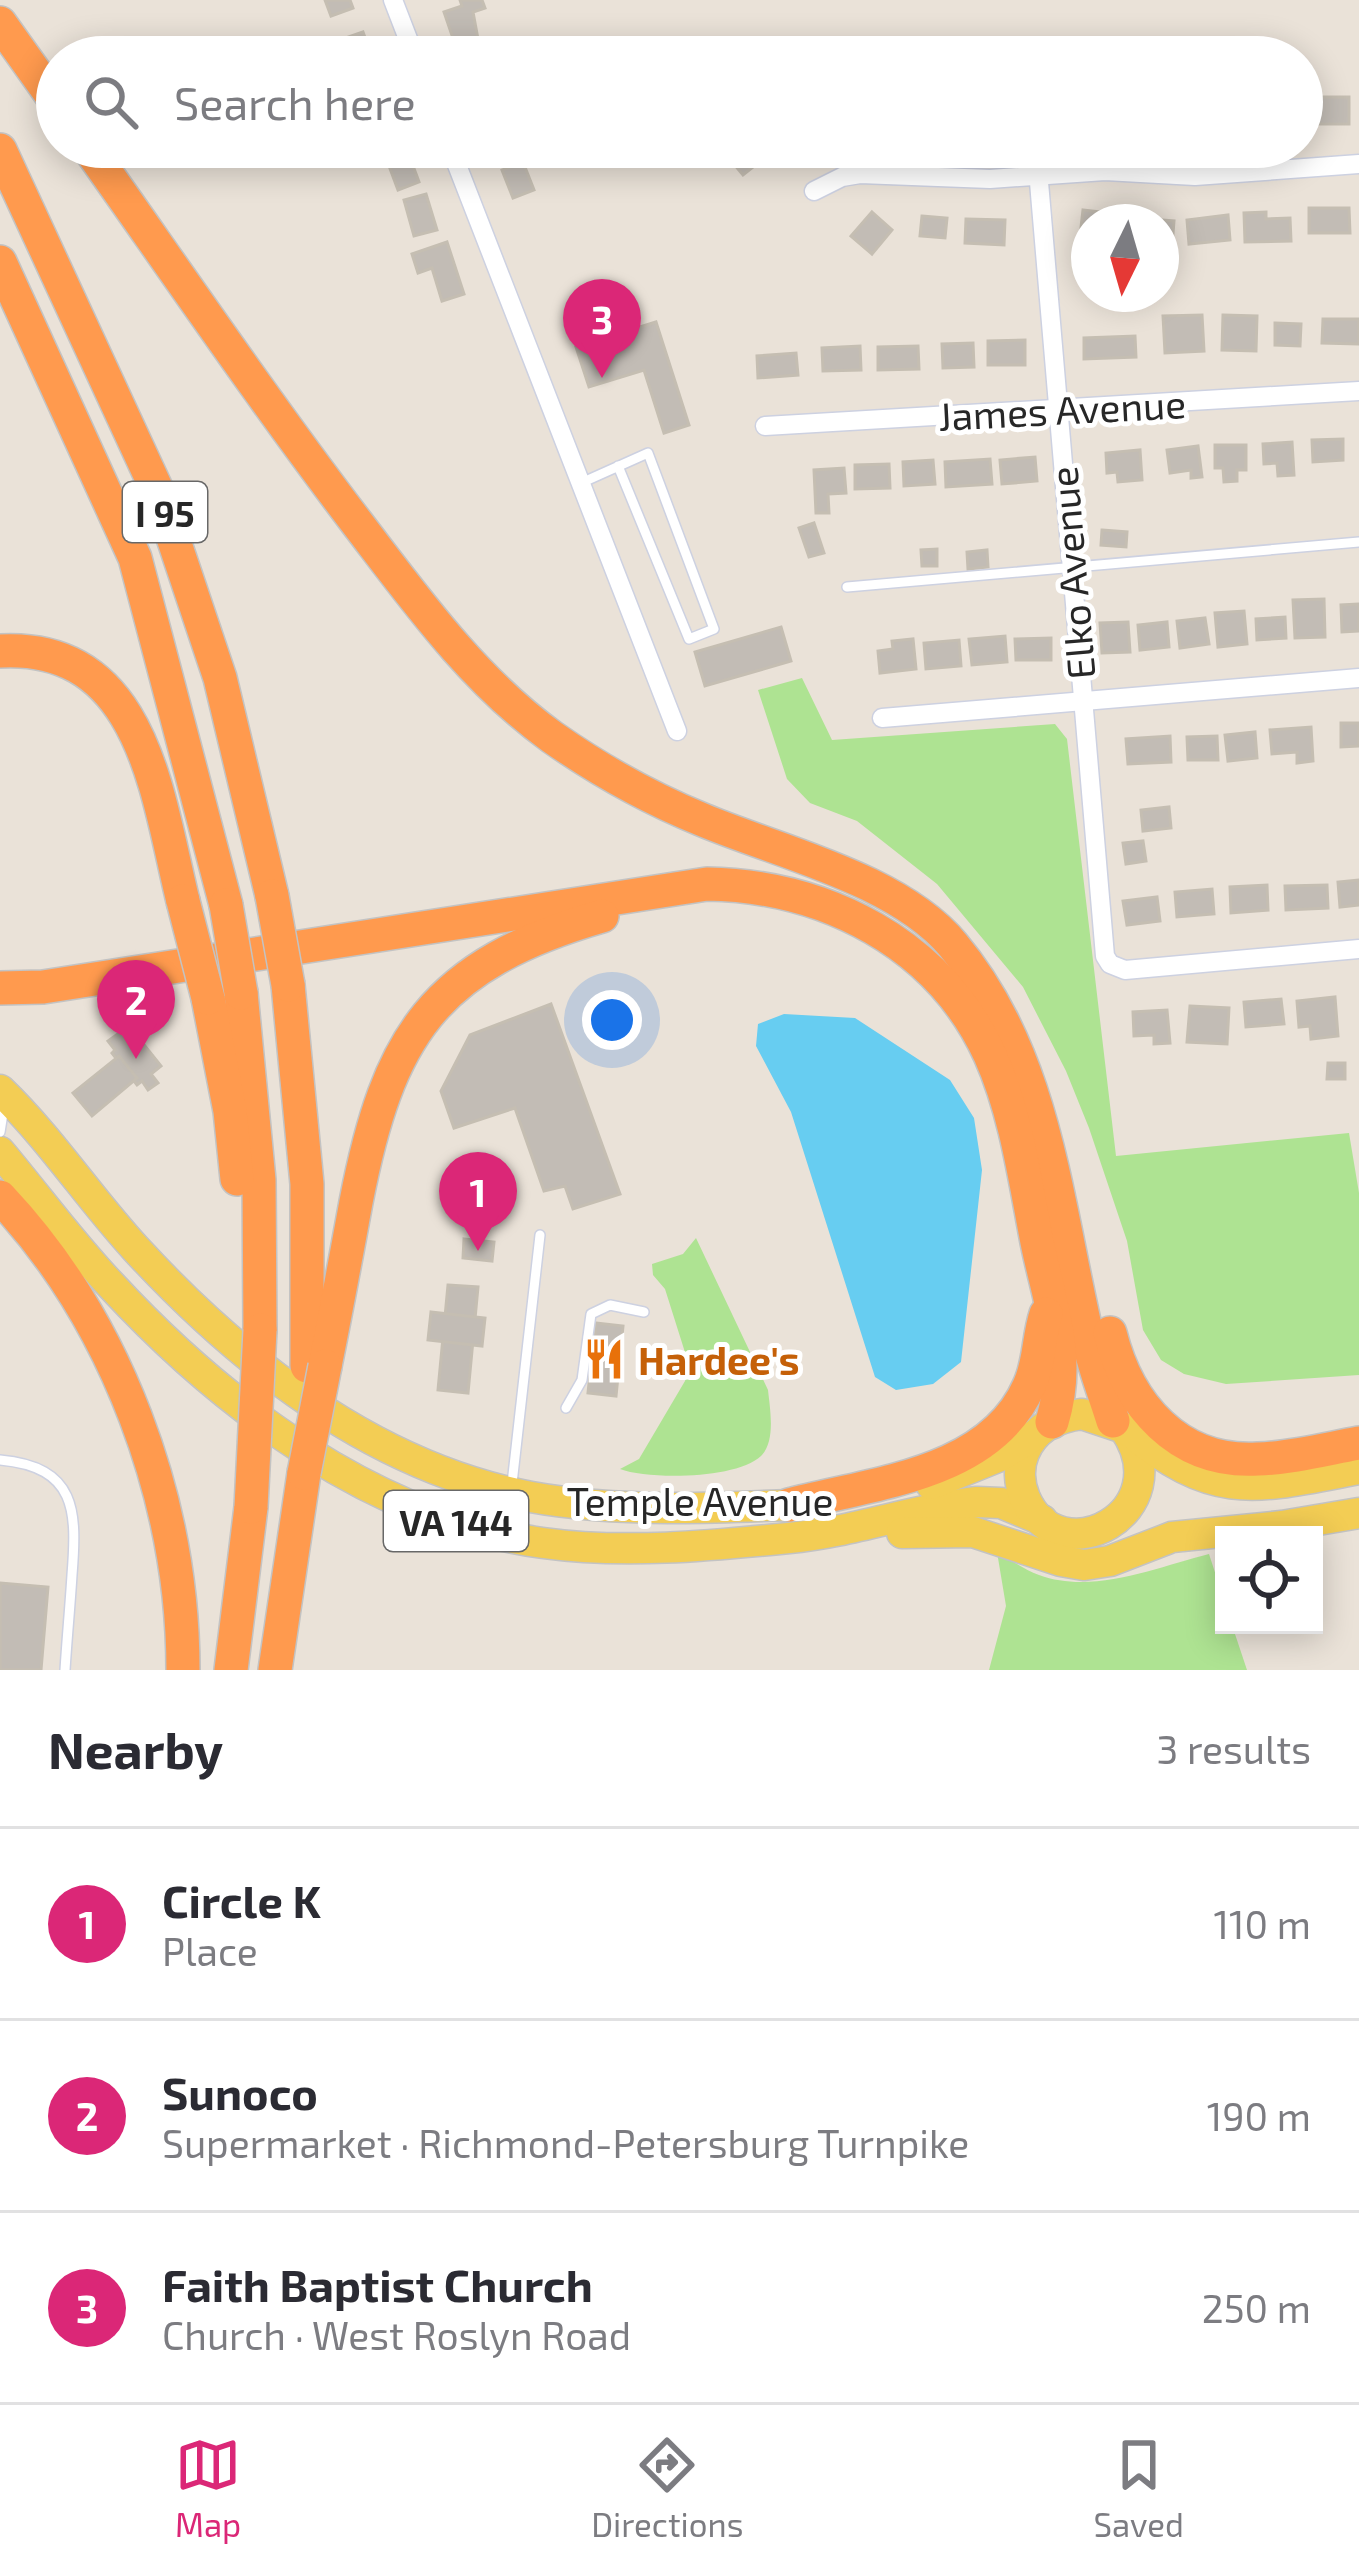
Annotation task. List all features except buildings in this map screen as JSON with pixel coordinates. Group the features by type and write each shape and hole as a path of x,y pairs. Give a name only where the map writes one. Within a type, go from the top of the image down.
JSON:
{"highway":[{"path":"0,22 36,73"},
{"name":"I 95","path":"0,150 157,490 220,678 272,896 288,985 307,1184 316,1366 275,1670"},
{"path":"103,168 302,450 421,608 494,688 575,753 650,796 892,898 951,942 1008,1029 1026,1071 1088,1341 1119,1425"},
{"name":"I 95","path":"0,262 135,558 226,905 224,995 260,1180 254,1326 257,1425 231,1670"},
{"path":"0,651 36,654 71,665 127,712 144,746 183,901 224,995"},
{"path":"0,974 26,974 732,866 813,876 856,892 909,923 984,989"},
{"path":"0,988 66,984 707,884 787,893 838,909 892,939 939,979 976,1028 990,1056 1009,1114 1063,1368 1043,1428"},
{"path":"316,1366 376,1110 399,1056 448,994 509,950 583,921 686,897 787,893"},
{"path":"0,1197 72,1291 138,1425 167,1523 184,1670"},
{"path":"1067,1235 1092,1268 1130,1391 1172,1436 1206,1453 1242,1460 1359,1443"},
{"path":"792,1521 965,1454 994,1435 1029,1388 1050,1301"}],"main road":[{"name":"Temple Avenue","path":"3,1093 135,1248 269,1374 315,1406 459,1478 511,1492 595,1504 792,1521 850,1501 931,1484 1000,1456 1043,1428"},
{"name":"Temple Avenue","path":"0,1151 109,1283 169,1344 229,1394 364,1483 437,1515 506,1536 630,1548 792,1521 985,1501 1042,1520"},
{"name":"VA 144","path":"1043,1428 1082,1414 1119,1425"},
{"path":"1119,1425 1175,1467 1217,1483 1272,1483 1359,1469"},
{"path":"1089,1533 1123,1515 1137,1492 1140,1463 1119,1425"},
{"path":"1042,1520 1028,1504 1020,1483 1021,1461 1043,1428"},
{"name":"VA 144","path":"1042,1520 1064,1532 1089,1533 1187,1514 1359,1495"},
{"path":"792,1521 957,1530 1084,1565 1110,1562 1172,1537 1359,1513"}],"street":[{"path":"393,0 407,36"},
{"path":"1323,167 1359,164"},
{"path":"458,168 677,731"},
{"name":"Elko Avenue","path":"1038,168 1105,956 1116,968 1359,949"},
{"path":"814,191 860,174 990,178 1106,171 1195,176 1304,168"},
{"name":"James Avenue","path":"765,427 1359,392"},
{"path":"882,718 1359,678"}],"lane":[{"path":"580,483 618,466 648,453 714,629 689,639 618,466"},
{"path":"847,587 1359,542"},
{"path":"0,1132 3,1093"},
{"path":"506,1536 540,1235"},
{"path":"566,1408 582,1380 591,1314 610,1305 644,1312"},
{"path":"0,1460 38,1467 52,1476 70,1502 76,1527 65,1670"}],"green space":[{"path":"802,678 832,740 1055,724 1067,739 1116,1156 1349,1133 1359,1193 1359,1375 1226,1384 1184,1374 1161,1360 1143,1330 1127,1241 1089,1128 1023,987 937,884 857,821 810,803 787,779 758,690"},
{"path":"696,1238 768,1390 769,1442 761,1456 733,1469 671,1476 633,1473 620,1469 639,1459 685,1381 689,1365 665,1289 653,1275 652,1264 683,1254"},
{"path":"997,1552 1039,1575 1081,1582 1125,1577 1209,1554 1215,1572 1215,1634 1235,1634 1247,1670 989,1670 1006,1606"}],"water":[{"path":"784,1014 855,1018 950,1080 974,1118 982,1170 961,1362 933,1384 896,1390 875,1377 791,1112 756,1046 758,1024"}],"place":[{"name":"Faith Baptist Church","path":"602,378"},
{"name":"Sunoco","path":"136,1059"},
{"name":"Circle K","path":"478,1251"},
{"name":"Hardee's","path":"604,1359"}]}
